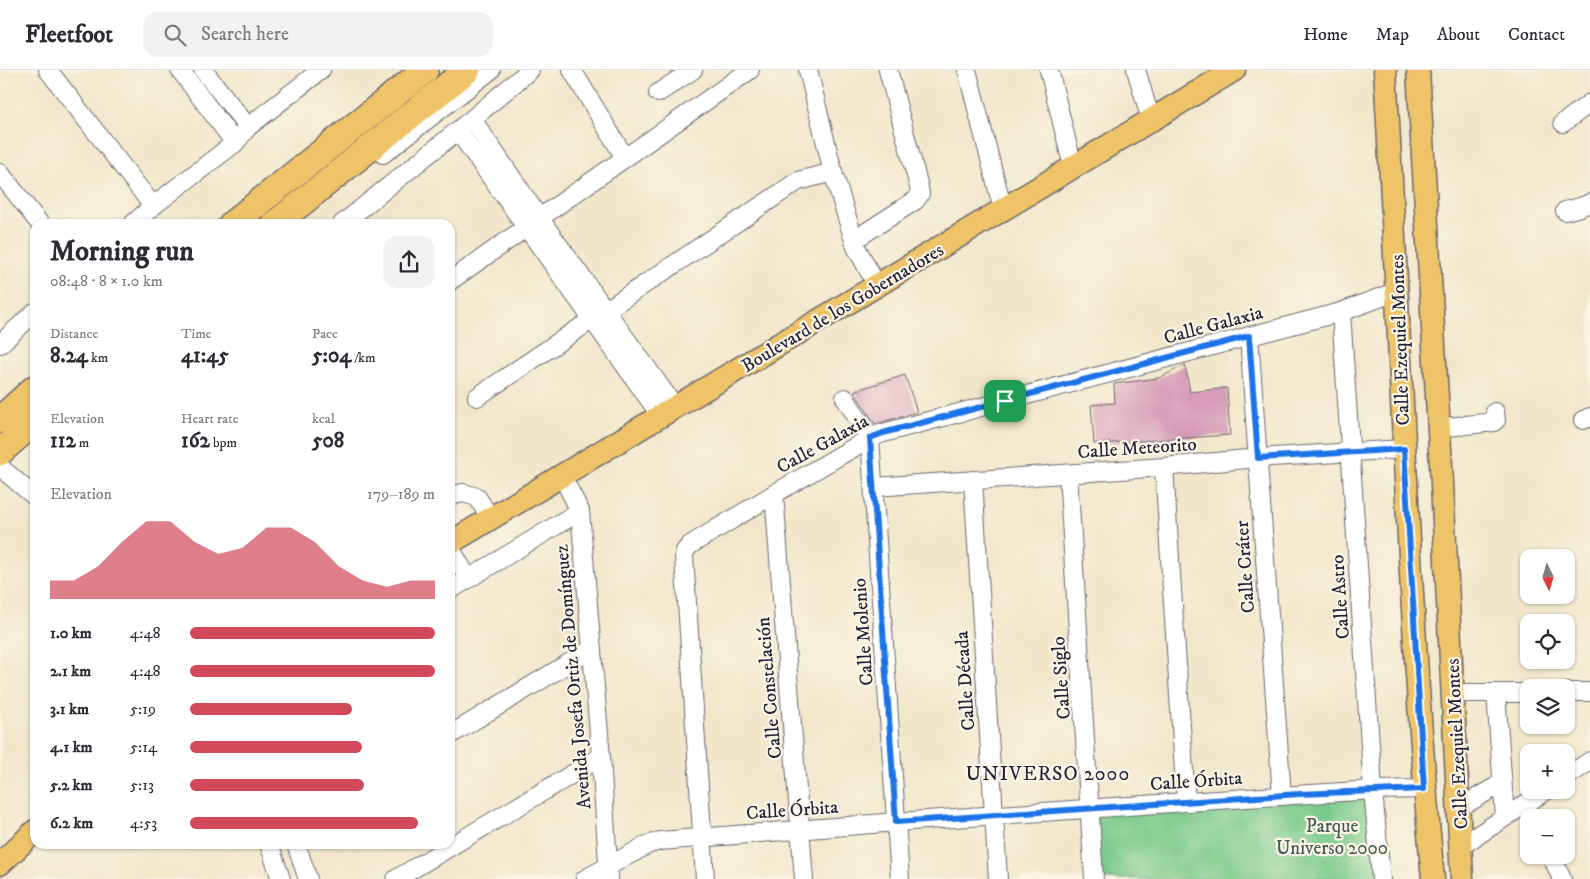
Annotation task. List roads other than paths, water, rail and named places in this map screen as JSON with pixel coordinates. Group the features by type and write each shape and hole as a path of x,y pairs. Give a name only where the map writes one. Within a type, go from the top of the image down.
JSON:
{"highway":[{"path":"238,219 425,70"},
{"path":"281,219 467,70"},
{"path":"314,191 404,138"},
{"path":"0,452 22,426 30,403"}],"main road":[{"name":"Calle Ezequiel Montes","path":"1385,70 1398,291 1400,400 1424,789 1433,879"},
{"name":"Calle Ezequiel Montes","path":"1418,70 1462,879"},
{"name":"Boulevard de los Gobernadores","path":"455,540 1003,210 1151,120 1225,72"},
{"path":"0,864 30,836"}],"street":[{"path":"48,70 153,206"},
{"path":"180,70 235,143"},
{"path":"203,70 248,127"},
{"path":"139,219 235,143 248,127 321,70"},
{"path":"300,219 491,70"},
{"path":"348,219 458,131 530,70"},
{"path":"572,70 626,158"},
{"path":"658,93 693,70"},
{"path":"455,278 750,70"},
{"path":"808,70 833,172 856,247 876,286"},
{"path":"854,240 916,200 920,194 888,70"},
{"path":"967,70 1003,210"},
{"path":"1049,70 1073,167"},
{"path":"1136,70 1151,120"},
{"path":"1563,123 1590,103"},
{"path":"472,119 533,223"},
{"path":"458,131 533,223 668,412"},
{"path":"477,397 798,181 833,172"},
{"path":"0,173 36,219"},
{"path":"1565,211 1590,202"},
{"name":"Calle Galaxia","path":"705,879 684,556 685,551 690,545 870,438 1341,312 1398,291"},
{"name":"Calle Astro","path":"1341,312 1373,790 1381,879"},
{"path":"0,344 30,317"},
{"name":"Calle Cráter","path":"1249,336 1282,796"},
{"path":"845,398 870,438"},
{"path":"1438,428 1494,422 1496,420 1495,412"},
{"name":"Calle Molenio","path":"870,438 900,879"},
{"name":"Calle Meteorito","path":"874,487 1404,449"},
{"path":"0,467 30,492"},
{"path":"1164,467 1186,802"},
{"name":"Calle Siglo","path":"1068,474 1094,879"},
{"name":"Avenida Josefa Ortiz de Domínguez","path":"562,476 580,511 609,872"},
{"name":"Calle Década","path":"973,480 998,879"},
{"path":"455,495 462,493 477,497 491,519"},
{"name":"Calle Constelación","path":"774,494 804,879"},
{"path":"455,587 580,511"},
{"path":"455,556 468,578"},
{"path":"455,732 592,649"},
{"path":"1575,692 1590,692"},
{"path":"1453,693 1520,693"},
{"path":"1496,693 1505,817"},
{"path":"455,844 601,757"},
{"path":"1575,771 1590,761"},
{"path":"1459,808 1502,783"},
{"name":"Calle Órbita","path":"585,879 609,872 647,845 660,841 1186,802 1373,790 1424,789"},
{"path":"1461,846 1533,799"},
{"path":"271,849 281,879"},
{"path":"298,849 308,879"},
{"path":"396,879 446,849"},
{"path":"1555,864 1562,879"}],"district":[{"name":"UNIVERSO 2000","path":"1048,773"}],"park label":[{"name":"Parque Universo 2000","path":"1332,836"}]}
